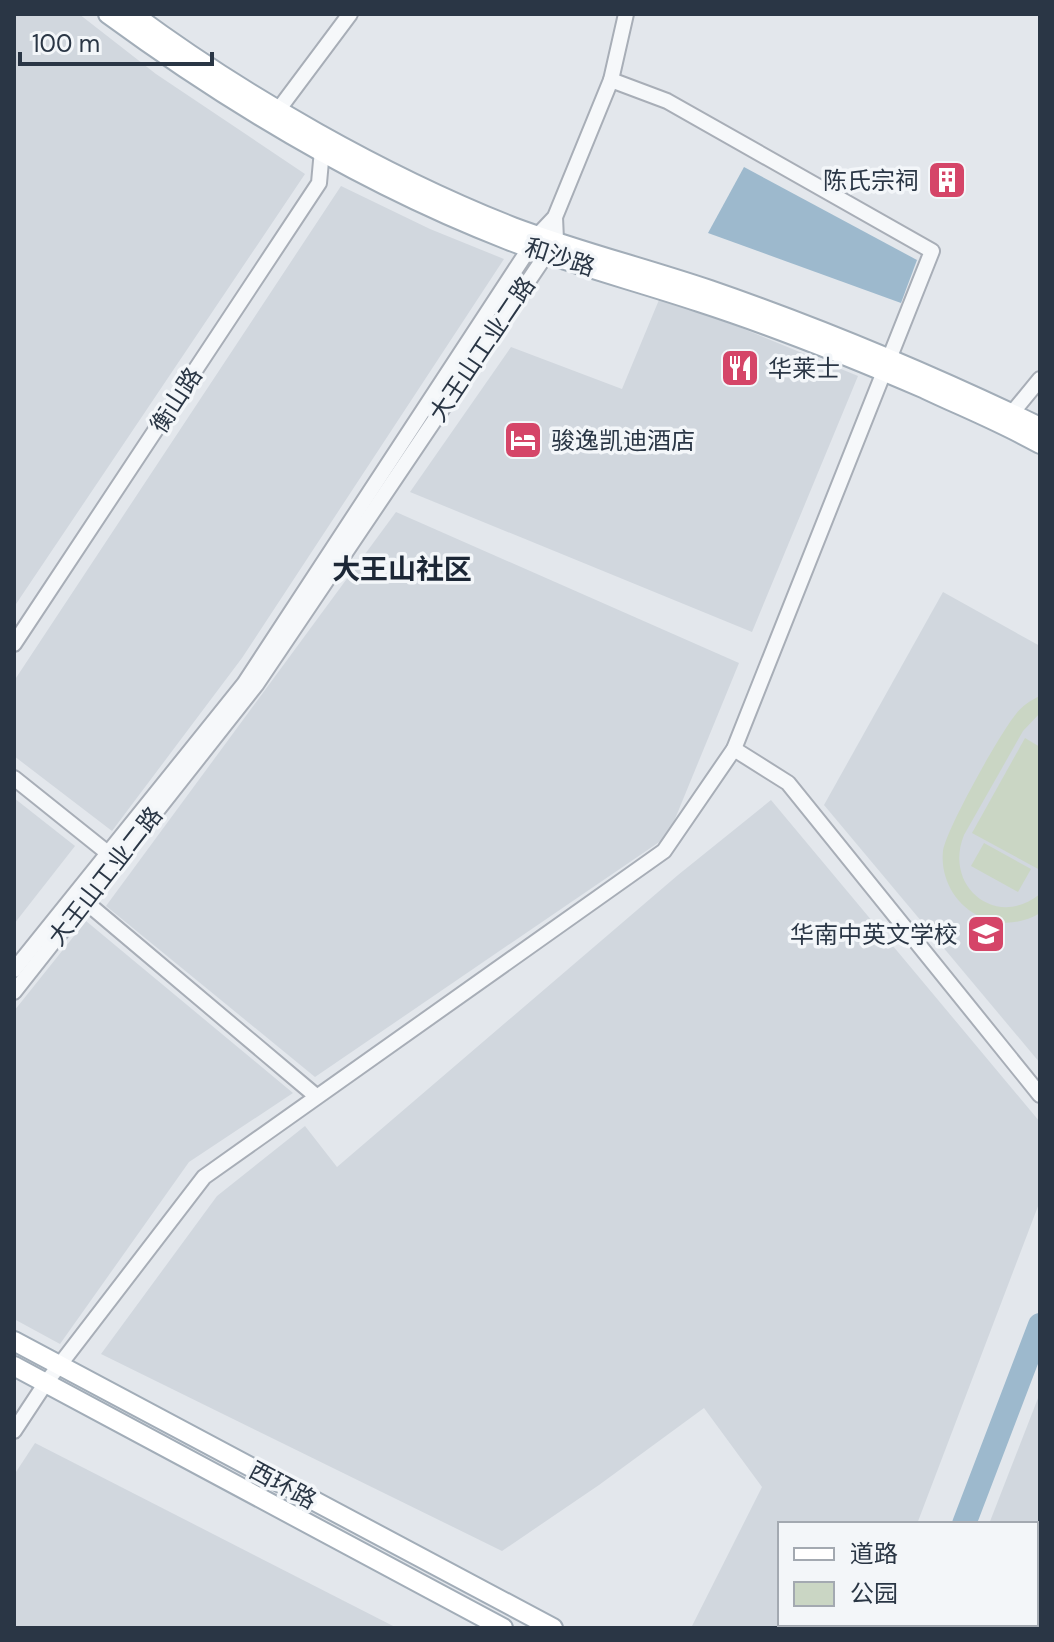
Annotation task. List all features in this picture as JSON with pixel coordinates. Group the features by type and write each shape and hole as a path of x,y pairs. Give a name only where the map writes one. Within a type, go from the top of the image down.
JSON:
{"main road":[{"name":"和沙路","path":"108,14 172,59 275,115 543,244"},
{"name":"和沙路","path":"133,14 322,150 436,210 543,244 887,365 1012,413 1040,427"},
{"name":"和沙路","path":"887,365 1040,444"},
{"name":"西环路","path":"14,1341 553,1628"},
{"name":"西环路","path":"14,1366 503,1628"}],"street":[{"path":"275,115 350,14"},
{"path":"543,244 611,80 626,14"},
{"path":"14,1431 45,1384 204,1177 664,851 734,749 932,251 667,101 611,80"},
{"name":"衡山路","path":"14,644 319,183 322,150"},
{"name":"大王山工业二路","path":"14,970 113,857 244,684 543,244"},
{"path":"1012,413 1040,379"},
{"path":"734,749 788,783 1040,1095"},
{"path":"14,778 113,857"},
{"path":"80,898 316,1096"},
{"name":"大王山工业二路","path":"14,992 80,898"}],"shaded area":[{"path":"14,14 79,14 156,74 305,174 14,607"},
{"path":"341,186 430,229 504,259 242,658 112,831 14,756 14,681"},
{"path":"661,295 858,376 752,632 410,492 511,347 622,389"},
{"path":"396,512 739,663 668,836 315,1077 106,906"},
{"name":"华南中英文学校","path":"943,592 1040,646 1040,1063 824,805"},
{"path":"14,798 75,846 14,924"},
{"path":"771,800 1040,1122 1040,1201 918,1522 778,1522 778,1626 877,1628 691,1628 762,1487 704,1408 502,1551 101,1354 217,1196 305,1126 337,1167 678,875"},
{"path":"86,921 293,1093 189,1162 60,1344 14,1319 14,1011"},
{"path":"1040,1393 1040,1628 937,1628 934,1626 1038,1626 1038,1522 990,1522"},
{"path":"35,1443 397,1628 14,1628 14,1475"}],"green space":[{"path":"1040,696 1040,713 1023,731 964,835 959,854 967,886 991,905 1007,907 1023,904 1040,894 1040,913 1018,921 996,922 972,912 957,899 944,872 943,851 963,803 1008,724 1018,711"},
{"path":"1025,738 1040,747 1040,870 972,833"},
{"path":"984,843 1031,869 1018,892 971,866"}],"water":[{"path":"744,167 917,260 901,303 708,233"}],"waterway":[{"path":"965,1522 1040,1325"}],"place":[{"name":"陈氏宗祠","path":"947,180"},
{"name":"华莱士","path":"740,368"},
{"name":"骏逸凯迪酒店","path":"523,440"},
{"name":"华南中英文学校","path":"986,934"}],"district":[{"name":"大王山社区","path":"402,569"}]}
